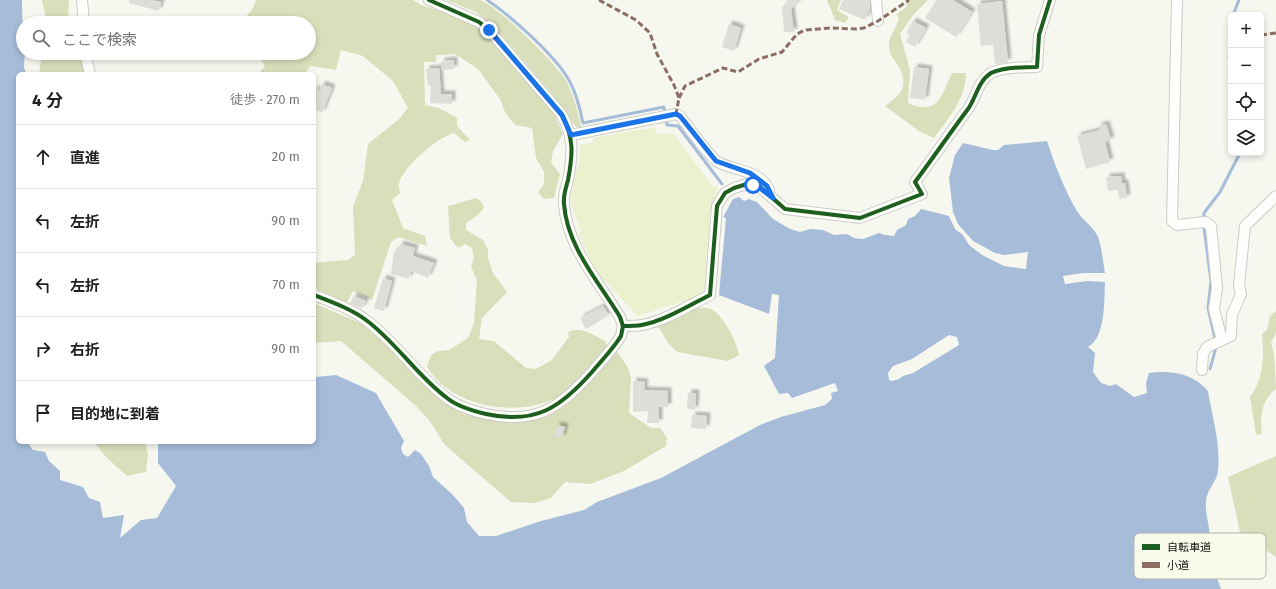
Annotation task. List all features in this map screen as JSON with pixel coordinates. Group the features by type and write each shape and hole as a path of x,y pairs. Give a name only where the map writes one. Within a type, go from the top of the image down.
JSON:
{"street":[{"path":"82,0 83,16"},
{"path":"316,296 350,311 367,321 447,399 475,411 497,416 516,417 535,414 557,405 567,398 617,342 623,326 614,307 585,263 567,220 564,203 571,160 571,135 562,115 489,30 479,22 429,0"},
{"path":"876,0 878,21"},
{"path":"623,326 642,325 680,310 710,295 717,206 725,192 734,188 747,184 760,188 785,209 860,218 922,194 915,182 969,108 975,92 987,76 993,72 1024,67 1037,67 1039,36 1050,0"},
{"path":"1177,0 1172,221 1177,225 1205,222 1211,226 1217,288 1214,309 1222,340"},
{"path":"87,60 90,72"},
{"path":"571,135 660,116 672,114 680,116 716,161 750,173 767,186 773,198"},
{"path":"1202,370 1203,354 1207,347 1231,336 1232,315 1241,294 1239,285 1245,226 1276,196"}],"green space":[{"path":"42,0 69,0 68,16 45,16"},
{"path":"256,0 413,0 421,5 446,13 480,27 542,99 555,116 563,134 553,151 551,162 560,174 554,198 544,199 538,192 544,184 544,172 536,158 532,128 515,125 505,112 500,99 478,69 455,54 436,55 436,62 424,62 425,105 439,108 457,118 457,126 470,140 465,142 454,133 430,146 407,169 399,184 400,193 392,200 403,228 425,236 427,246 399,237 391,242 372,300 353,291 347,302 316,289 316,263 348,260 355,255 353,207 363,181 368,144 398,120 408,108 393,81 363,56 341,50 336,70 311,66 306,72 260,72 265,66 261,60 316,60 316,16 246,16 252,10"},
{"path":"446,0 480,0 500,13 525,35 565,79 573,97 582,128 576,127 555,97 496,29 476,12"},
{"path":"827,0 841,0 837,10 849,17 845,23 835,20"},
{"path":"906,0 928,0 914,14 900,34 910,70 908,103 926,107 932,106 937,102 945,90 952,73 966,73 960,99 951,115 934,138 919,131 885,106 899,94 903,85 902,74 891,55 889,45 890,39 899,19 897,14 907,6"},
{"path":"41,60 83,60 86,72 39,72"},
{"path":"654,127 657,134 673,133 713,187 718,186 710,213 704,291 696,297 638,316 597,273 578,233 581,232 570,197 578,165 581,144 593,143 593,138"},
{"path":"476,198 482,202 484,208 478,215 466,223 466,230 483,240 488,250 488,258 493,273 507,292 482,318 479,339 494,341 526,368 536,369 552,360 569,337 568,332 573,330 591,334 605,341 607,346 598,360 568,390 556,398 539,404 503,408 468,400 452,392 438,381 427,367 431,355 438,351 449,350 468,338 474,323 477,280 471,267 474,258 472,248 465,244 458,248 450,238 448,206"},
{"path":"316,304 362,324 430,385 450,406 463,414 491,419 543,416 560,409 573,400 617,351 628,368 631,378 629,413 651,428 660,428 667,438 666,446 624,471 590,484 565,482 551,498 535,503 511,502 445,445 429,420 415,405 341,341 316,343"},
{"path":"698,308 709,308 720,317 733,336 739,355 728,361 677,352 668,343 657,324"},
{"path":"1276,311 1276,333 1271,342 1274,354 1276,389 1264,403 1261,422 1262,434 1256,435 1250,397 1255,390 1262,367 1262,334 1267,330 1270,316"},
{"path":"96,444 146,444 148,454 146,472 127,476 105,456"},
{"path":"1276,456 1276,557 1266,550 1266,533 1240,532 1228,477"}],"water":[{"path":"0,0 22,0 22,16 16,16 16,60 24,60 25,72 16,72 16,444 28,444 33,450 45,452 49,461 60,471 60,480 83,487 89,498 100,502 103,518 124,515 120,538 141,520 157,518 176,486 158,463 158,444 316,444 316,377 336,375 376,393 404,441 401,448 403,454 408,457 415,450 421,454 429,466 433,477 453,495 464,508 467,522 479,536 496,536 541,521 584,510 597,502 661,478 760,425 781,417 825,405 832,399 831,393 838,391 835,383 792,398 788,393 779,394 764,366 775,358 779,295 772,294 769,314 719,295 726,218 723,217 733,199 739,197 744,201 749,199 757,202 773,219 790,229 800,232 810,229 823,230 834,235 847,234 854,238 863,239 879,233 894,236 897,230 906,225 908,219 915,216 921,209 949,216 955,229 963,235 969,245 982,255 1004,266 1026,269 1028,252 1004,255 995,253 973,241 958,224 953,212 949,178 955,155 963,143 998,150 1004,145 1047,141 1068,194 1079,215 1096,233 1101,250 1105,273 1083,273 1063,276 1065,284 1087,281 1105,282 1104,308 1101,327 1094,342 1088,347 1095,353 1093,372 1101,383 1110,386 1116,384 1134,397 1147,393 1146,383 1149,373 1165,372 1181,374 1195,380 1208,391 1216,431 1219,461 1218,471 1216,479 1206,498 1206,511 1209,533 1134,533 1134,579 1218,579 1221,589 0,589"}],"pier":[{"path":"949,335 957,337 959,345 913,373 899,379 892,381 889,380 888,373 893,366 912,359"}],"building":[{"path":"129,0 151,0 161,2 159,11 129,3"},
{"path":"789,0 800,0 791,9 794,32 784,32 782,7"},
{"path":"843,0 870,0 870,8 865,20 839,9"},
{"path":"937,0 953,0 972,12 956,37 925,18"},
{"path":"1002,1 1008,62 995,64 993,45 981,46 977,4"},
{"path":"913,21 926,28 915,47 906,42 910,35 906,33"},
{"path":"729,24 741,28 734,51 722,47"},
{"path":"454,60 454,69 441,70 441,61"},
{"path":"914,67 929,69 925,100 910,98"},
{"path":"439,68 441,94 452,94 452,104 430,103 431,86 428,86 426,69"},
{"path":"322,84 332,88 322,113 316,110 316,90 319,91"},
{"path":"1106,124 1111,140 1105,142 1110,162 1086,169 1077,136 1100,130 1098,126"},
{"path":"1121,176 1122,183 1125,183 1127,198 1119,199 1118,190 1108,191 1106,177"},
{"path":"400,244 415,248 413,256 434,263 428,278 411,271 409,279 391,274 394,251 398,252"},
{"path":"383,278 392,281 384,311 374,308"},
{"path":"354,296 366,301 362,309 350,303"},
{"path":"603,306 609,315 586,329 580,318"},
{"path":"633,381 645,382 644,390 668,391 668,407 659,407 659,423 647,423 648,411 633,412"},
{"path":"688,393 696,393 695,410 687,409"},
{"path":"692,415 707,416 706,429 691,428"},
{"path":"557,425 565,427 562,438 554,437"}],"waterway":[{"path":"487,0 533,38 564,72 575,92 583,123 664,107 667,125 678,126 722,184"},
{"path":"1234,12 1239,0"},
{"path":"1204,219 1204,213 1220,192 1238,156"},
{"path":"1204,228 1211,281 1208,308 1215,339"},
{"path":"1210,369 1216,347"}],"marked path":[{"path":"599,0 636,20 650,33 657,54 674,85 679,98 676,114"},
{"path":"679,98 685,86 723,68 738,72 759,59 782,52 797,34 805,30 864,28 878,21 909,0"},
{"path":"1264,35 1276,33"}],"cycle path":[{"path":"316,296 348,309 366,320 377,329 436,390 451,401 471,410 504,417 533,415 558,404 581,384 621,336 623,326 620,317 585,264 571,235 566,220 564,198 570,171 571,146 569,131 562,115 489,30 479,22 429,0"},
{"path":"623,326 642,325 659,320 710,295 717,206 725,193 734,188 747,184 760,187 785,209 860,218 922,194 915,182 971,105 983,80 995,71 1037,67 1039,35 1050,0"}],"route":[{"path":"489,30 562,115 571,135 676,114 680,116 712,158 724,165 750,173 760,179 767,186 773,198 765,191 753,185"}]}
